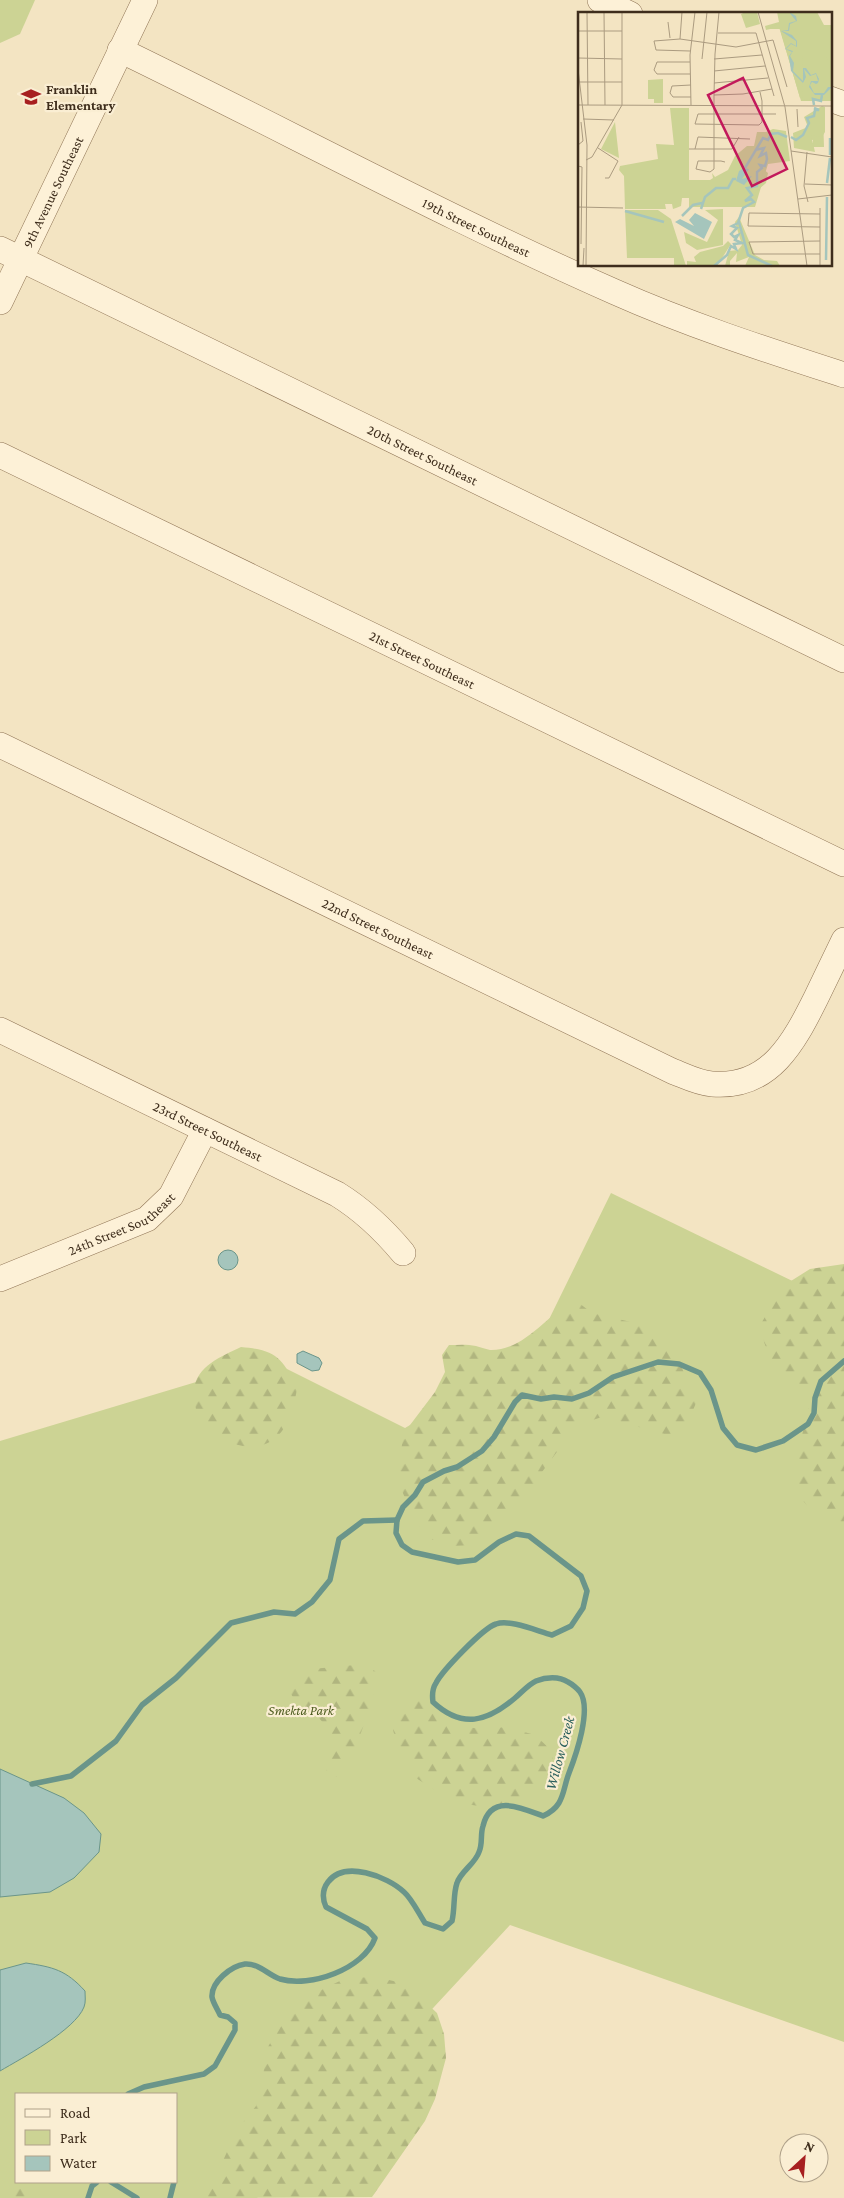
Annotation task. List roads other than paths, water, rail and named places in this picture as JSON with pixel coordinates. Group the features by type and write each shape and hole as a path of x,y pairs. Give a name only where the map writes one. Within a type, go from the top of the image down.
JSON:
{"street":[{"name":"9th Avenue Southeast","path":"0,302 10,254 145,0"},
{"path":"600,0 626,12"},
{"name":"19th Street Southeast","path":"120,50 536,256 617,293 698,324 844,375"},
{"path":"832,100 844,104"},
{"name":"20th Street Southeast","path":"10,254 844,660"},
{"name":"21st Street Southeast","path":"0,455 844,864"},
{"name":"22nd Street Southeast","path":"0,745 672,1071 712,1084 747,1080 761,1073 782,1056 799,1032 844,940"},
{"name":"23rd Street Southeast","path":"0,1030 337,1194 360,1208 383,1229 403,1253"},
{"name":"24th Street Southeast","path":"0,1279 147,1219 171,1196 205,1130"}],"water":[{"path":"224,1250 232,1250 238,1256 238,1264 232,1270 224,1270 218,1264 218,1256"},
{"path":"303,1351 319,1358 322,1363 319,1370 312,1371 297,1363 297,1354"},
{"path":"0,1769 64,1798 84,1813 101,1834 99,1852 74,1878 50,1892 0,1897"},
{"path":"26,1963 52,1968 72,1978 85,1991 85,2005 79,2016 59,2034 0,2071 0,1970"}],"waterway":[{"name":"Willow Creek","path":"130,2093 144,2087 204,2074 215,2066 235,2030 235,2023 228,2017 220,2015 212,1997 218,1980 228,1971 240,1965 250,1964 280,1979 306,1981 335,1974 360,1959 369,1949 375,1938 367,1929 326,1907 323,1897 324,1891 328,1882 335,1875 355,1871 377,1876 397,1886 407,1895 425,1923 443,1929 452,1921 457,1883 479,1852 482,1829 487,1816 493,1809 500,1806 517,1807 543,1816 555,1808 562,1797 579,1744 584,1720 583,1700 580,1692 575,1687 561,1679 548,1678 536,1681 494,1713 474,1719 464,1719 444,1711 433,1702 433,1692 440,1677 454,1660 482,1633 496,1624 516,1624 552,1635 571,1626 583,1608 587,1591 581,1576 529,1536 516,1534 499,1542 475,1560 458,1562 412,1552 402,1545 396,1533 397,1520 403,1507 415,1495 423,1482 444,1471 457,1467 482,1451 494,1437 515,1402 522,1395 541,1399 554,1397 572,1399 589,1393 613,1377 658,1362 679,1364 700,1373 711,1390 723,1428 737,1445 756,1450 783,1441 808,1424 814,1413 815,1398 821,1381 844,1361"},
{"path":"32,1784 71,1776 116,1741 142,1705 176,1678 231,1623 274,1612 295,1614 312,1602 330,1580 339,1539 363,1521 397,1520"},
{"name":"Willow Creek","path":"88,2198 92,2186 96,2183"},
{"name":"Willow Creek","path":"113,2183 137,2198"},
{"name":"Willow Creek","path":"170,2198 174,2183"}],"place":[{"name":"Franklin Elementary","path":"31,97"}],"park label":[{"name":"Smekta Park","path":"301,1710"}]}
